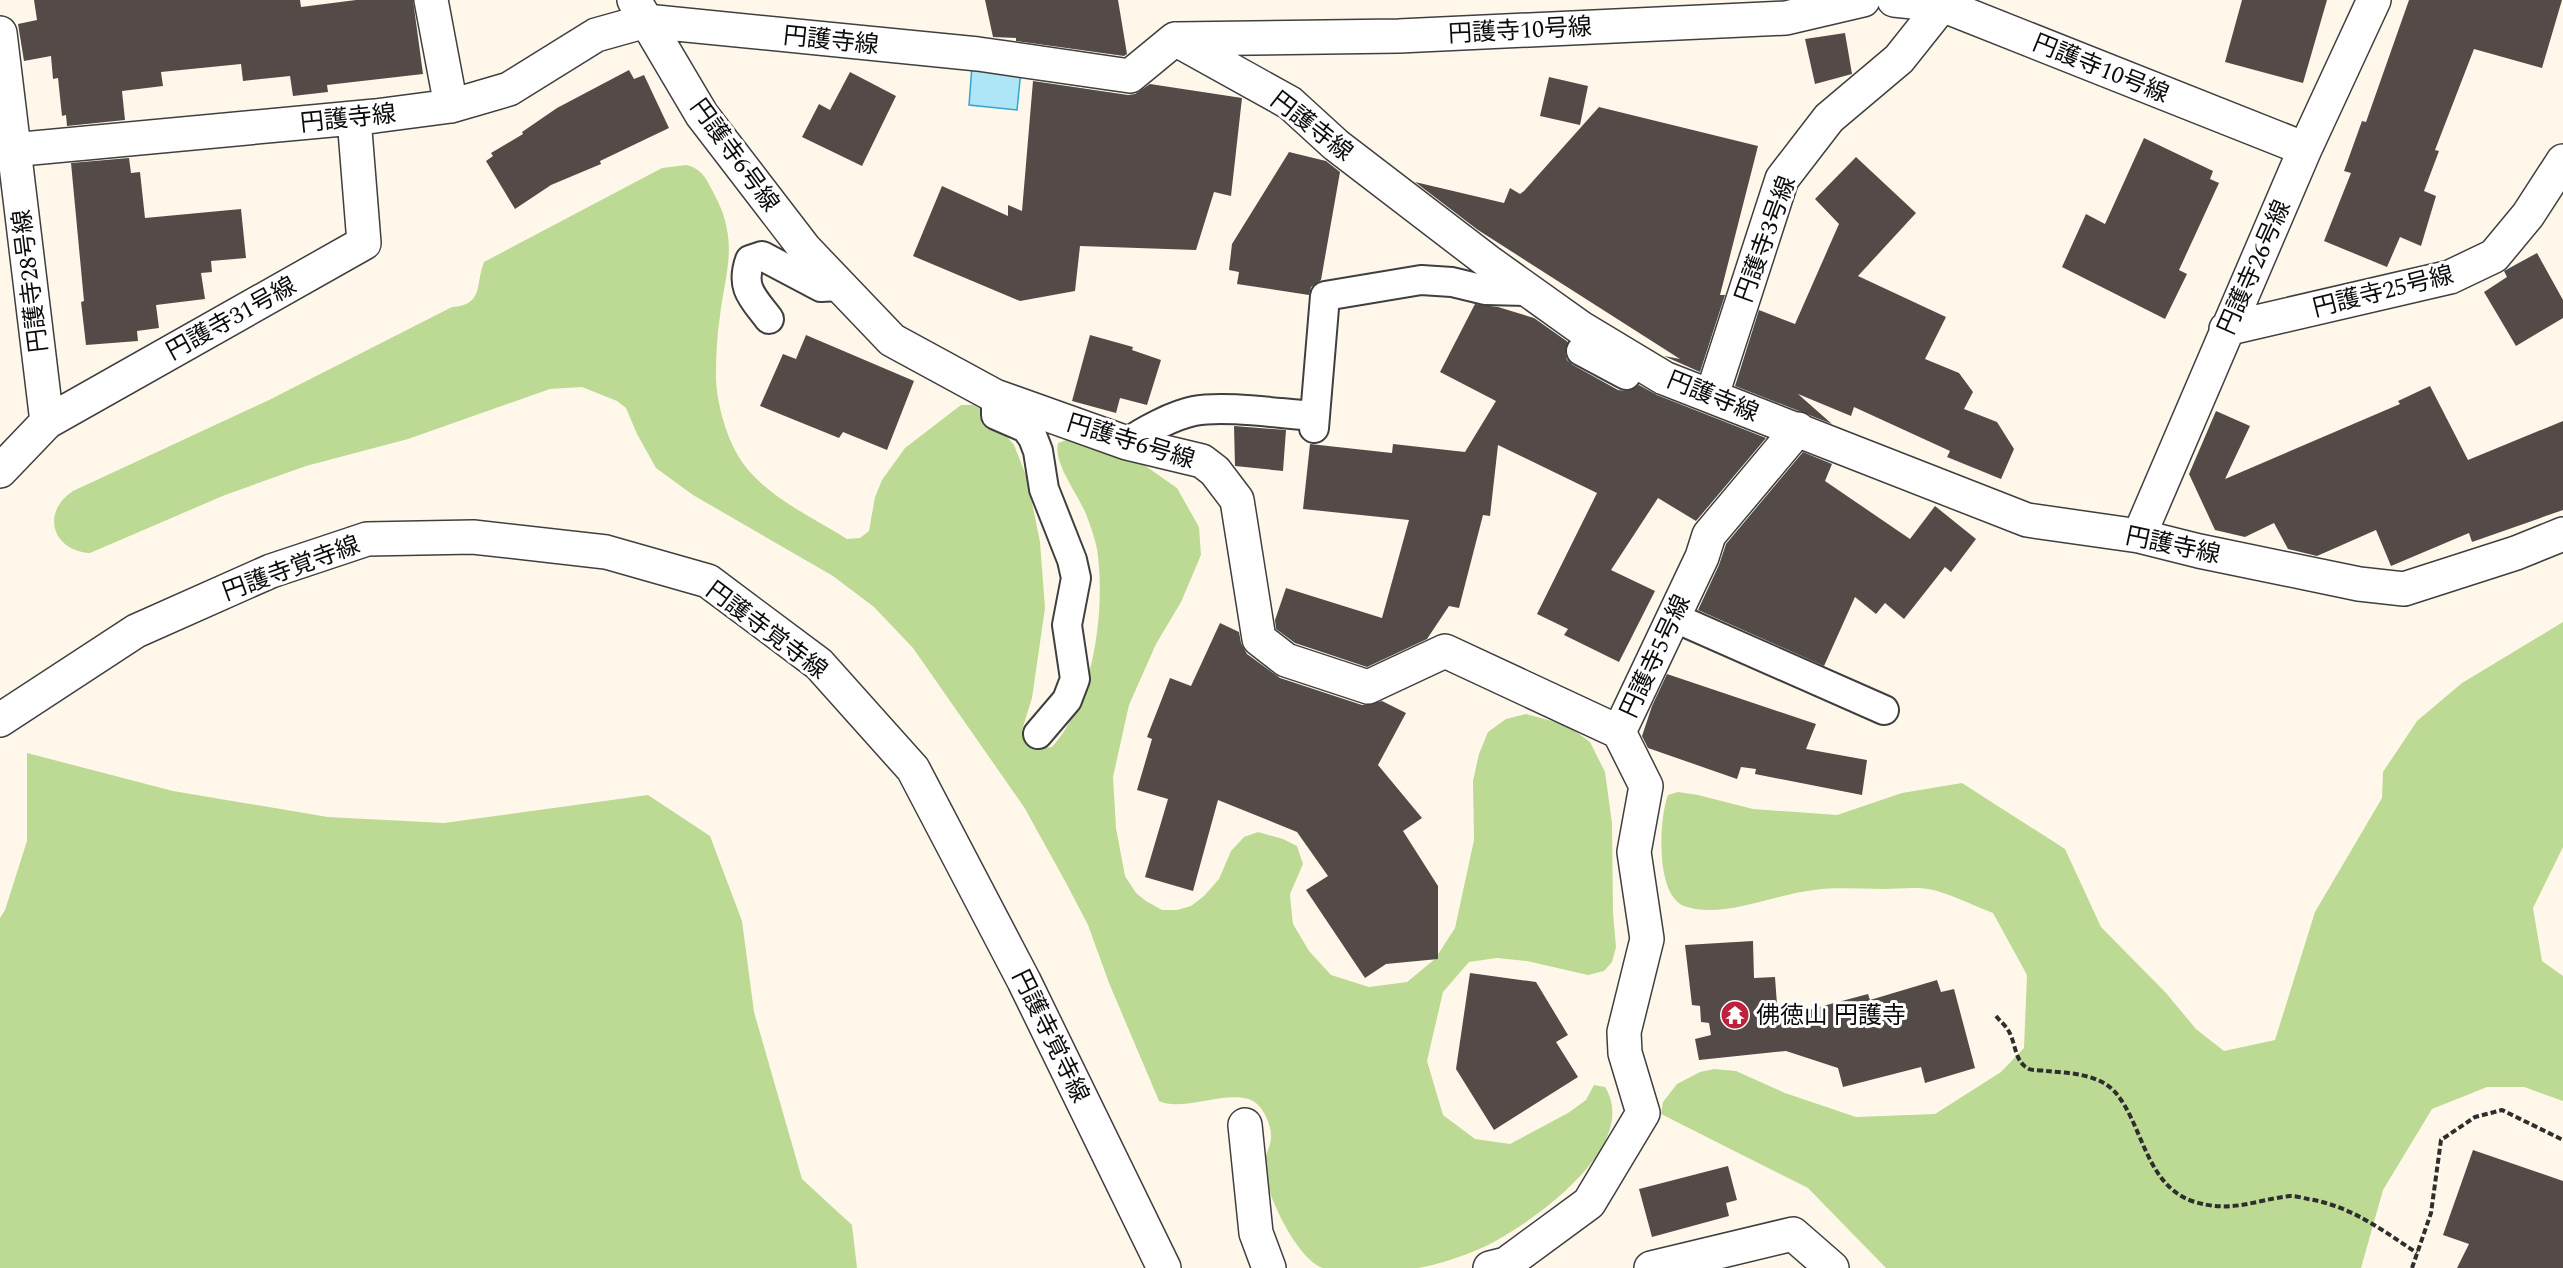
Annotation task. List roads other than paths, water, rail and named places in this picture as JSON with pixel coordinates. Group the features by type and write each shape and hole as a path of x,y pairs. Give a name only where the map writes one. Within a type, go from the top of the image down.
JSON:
{"street":[{"path":"431,0 451,106"},
{"name":"円護寺10号線","path":"1175,39 1399,36 1786,18 1863,0"},
{"name":"円護寺10号線","path":"1893,0 1946,3 2305,149"},
{"name":"円護寺26号線","path":"2139,536 2226,329 2374,0"},
{"name":"円護寺3号線","path":"1712,395 1782,179 1829,118 1899,59 1946,3"},
{"name":"円護寺線","path":"7,150 354,118 451,106 509,89 640,10 1130,76 1175,39 1290,103 1336,146 1529,291 1581,328 1664,378 2026,520 2139,536 2348,582 2404,589 2516,553 2563,534"},
{"name":"円護寺6号線","path":"640,10 702,115 805,249 892,340 996,396 1127,443 1202,461 1215,471 1237,500 1259,639 1286,660 1368,687 1445,651 1619,732"},
{"name":"円護寺28号線","path":"0,33 7,150 47,422"},
{"name":"円護寺31号線","path":"0,471 47,422 364,243 354,118"},
{"name":"円護寺25号線","path":"2226,329 2450,277 2494,256 2528,215 2563,161"},
{"name":"円護寺5号線","path":"1490,1268 1506,1264 1589,1203 1643,1113 1625,1053 1624,1032 1647,939 1634,852 1646,786 1619,732 1702,557 1709,535 1798,429"},
{"name":"円護寺覚寺線","path":"0,720 136,631 271,571 367,539 472,537 606,552 708,581 819,664 913,770 1024,981 1164,1268"},
{"path":"1245,1125 1256,1233 1269,1268"},
{"path":"1651,1268 1793,1234 1832,1268"}],"lane":[{"path":"769,319 750,293 745,274 750,260 762,256 821,287 840,286"},
{"path":"1127,443 1139,435 1194,411 1224,410 1315,422 1325,296 1421,280 1452,282 1485,290 1529,291"},
{"path":"1581,351 1626,375 1636,361"},
{"path":"996,396 996,415 1026,428 1033,438 1038,451 1044,489 1072,560 1076,578 1066,626 1075,679 1067,700 1038,734"},
{"path":"1674,617 1884,710"}],"water":[{"path":"972,66 1021,70 1017,110 969,105"}],"place":[{"name":"佛徳山 円護寺","path":"1735,1015"}]}
